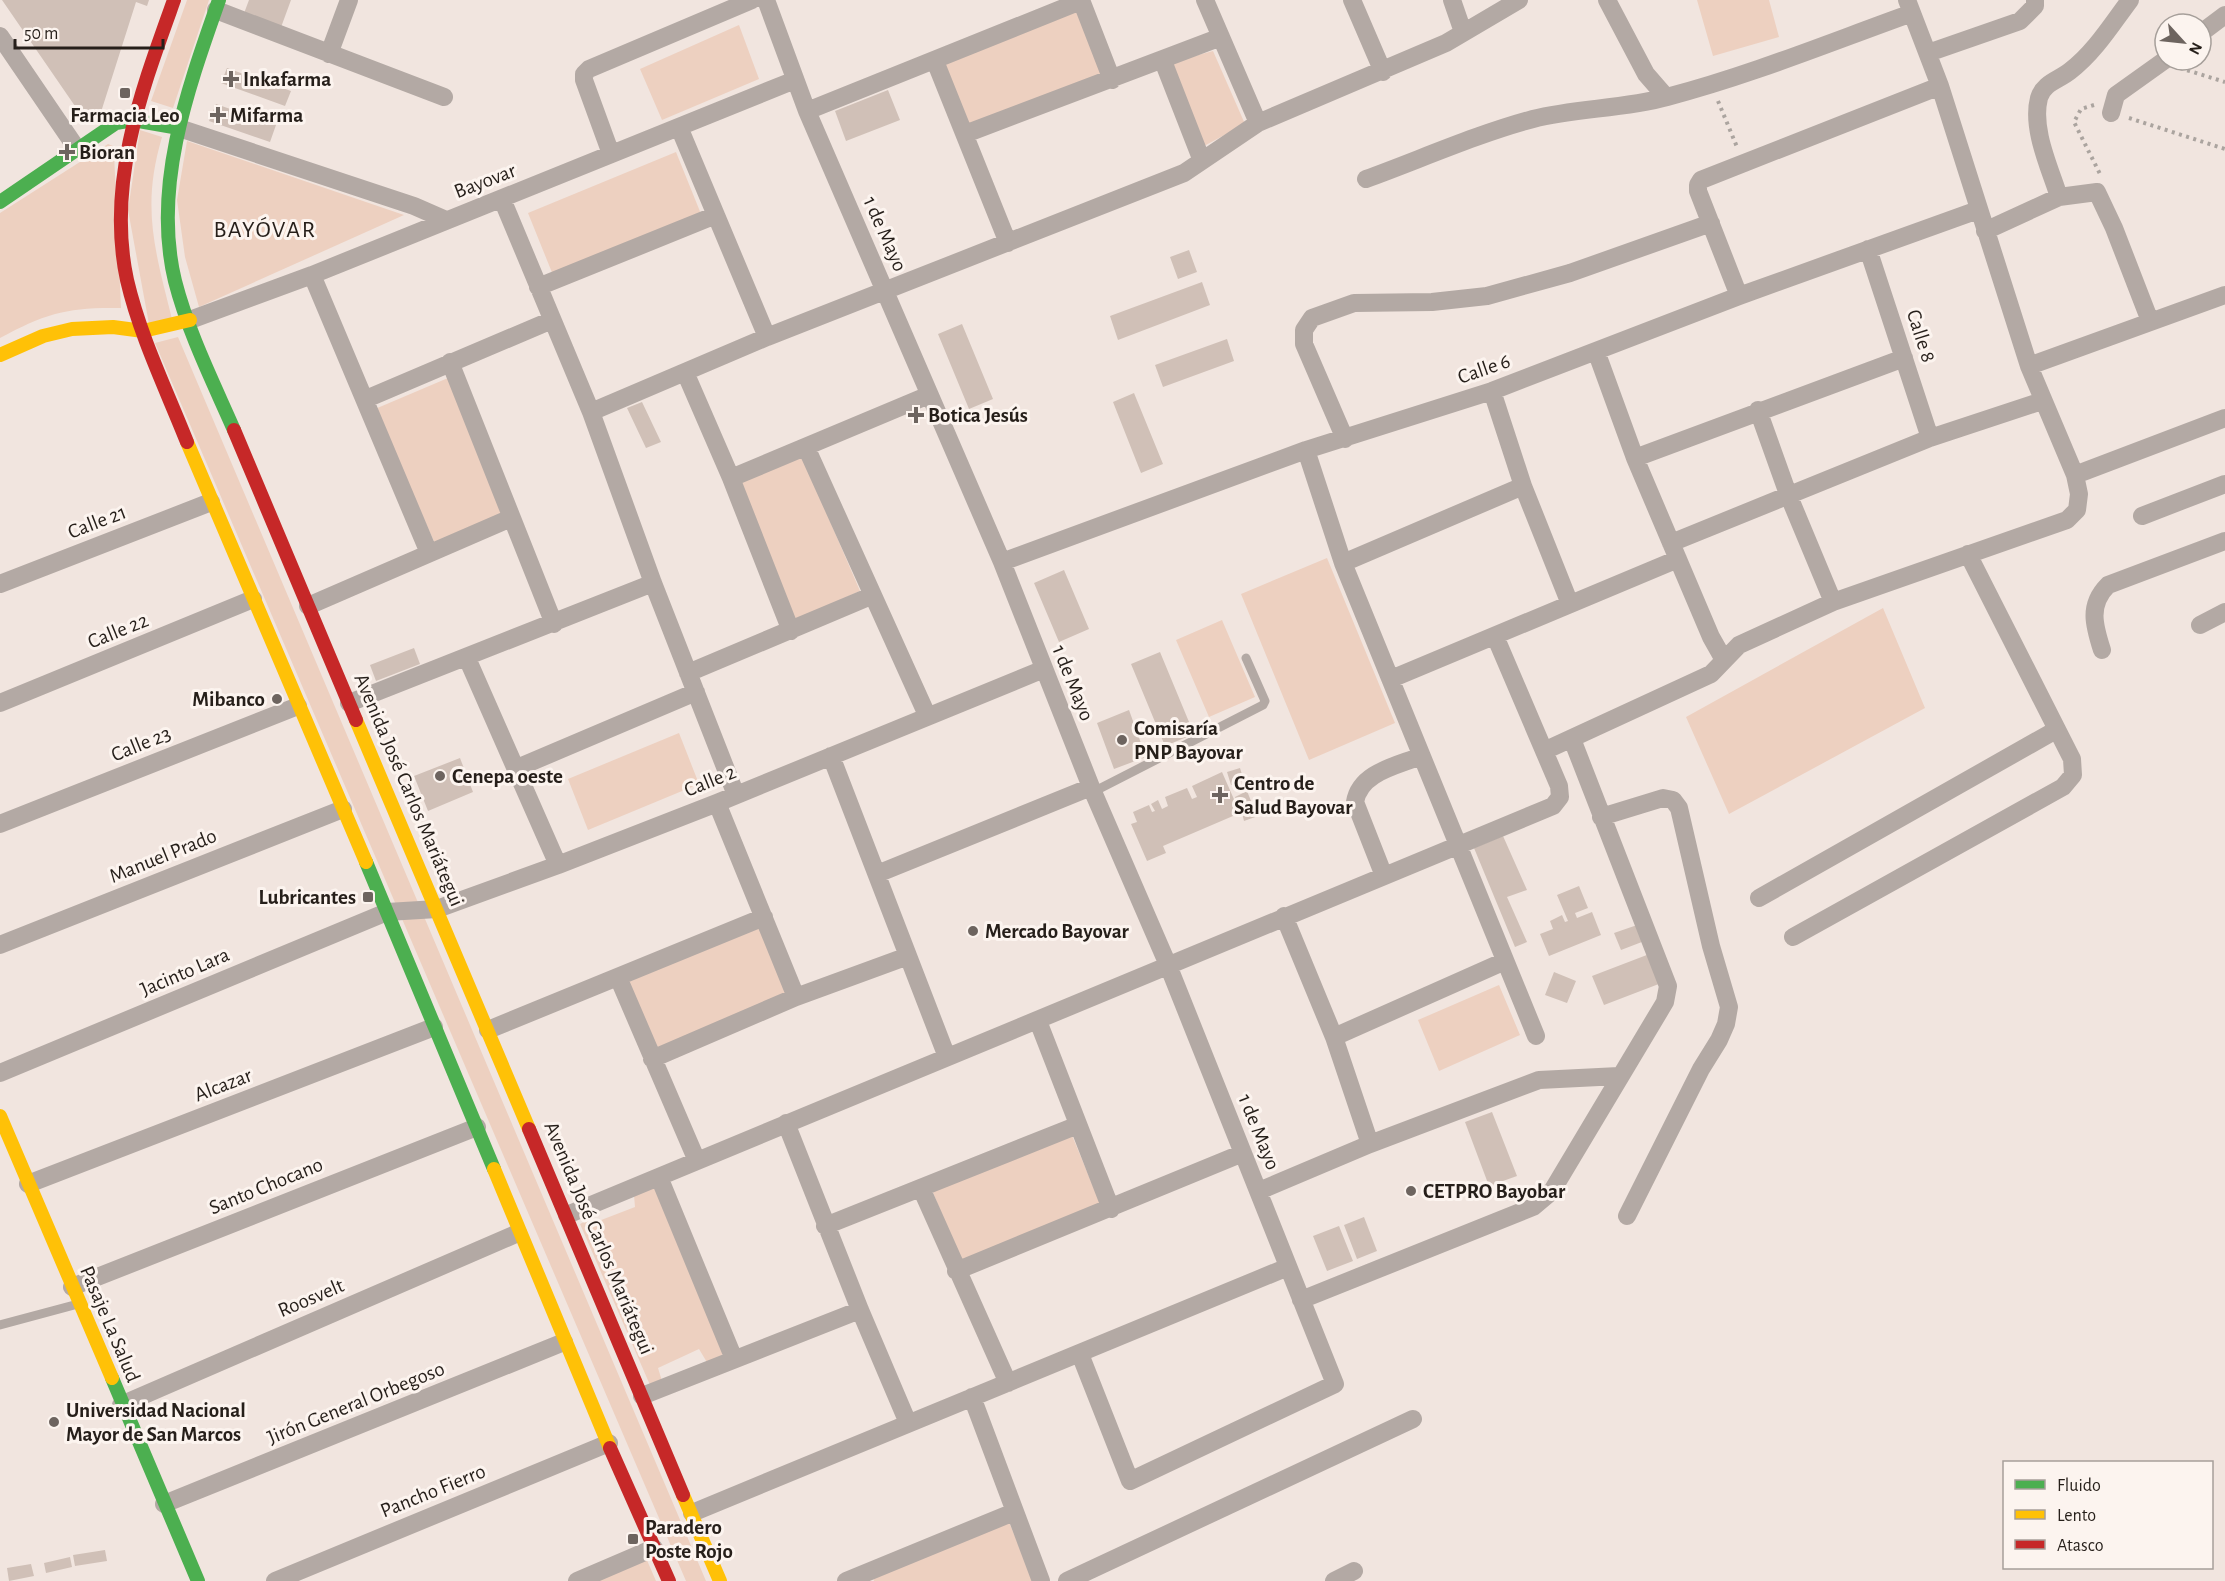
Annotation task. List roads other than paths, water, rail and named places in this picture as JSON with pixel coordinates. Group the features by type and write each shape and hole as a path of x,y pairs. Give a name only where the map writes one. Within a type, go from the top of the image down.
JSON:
{"main road":[{"path":"174,0 133,120 121,184 120,221 123,258 134,306 211,502 387,912 564,1342 669,1581"},
{"name":"Avenida José Carlos Mariátegui","path":"218,5 179,128 168,189 168,229 175,279 217,391 720,1581"},
{"path":"0,202 116,123 133,120 179,128"},
{"path":"0,354 43,336 72,329 113,327 143,331 190,320"},
{"name":"Pasaje La Salud","path":"0,1116 121,1405 198,1581"}],"street":[{"path":"329,54 349,0"},
{"path":"611,154 584,80 584,74 590,69 752,0"},
{"name":"1 de Mayo","path":"766,0 807,111 1002,562 1092,789 1168,964 1335,1384 1130,1481 1080,1354"},
{"path":"1205,0 1258,123"},
{"path":"1352,0 1383,72"},
{"path":"1452,0 1463,32"},
{"path":"591,412 767,337 1184,173 1258,123 1383,72 1446,43 1519,0"},
{"path":"1607,0 1646,74 1666,97"},
{"path":"1928,53 2020,21 2035,6 2035,0"},
{"path":"2059,197 2041,137 2037,116 2039,96 2051,81 2070,72 2103,36 2130,0"},
{"path":"807,111 1081,1 1112,80"},
{"path":"218,5 329,54 444,97"},
{"path":"1366,179 1532,120 1578,109 1633,104 1711,84 1910,6 1940,86 2029,366 2075,475 2079,494 2077,510 2067,520 1833,602 1739,645 1711,674 1544,751"},
{"path":"0,36 77,149"},
{"path":"965,134 1163,61 1221,37"},
{"path":"935,61 1008,243"},
{"path":"1163,61 1202,161"},
{"path":"2111,113 2116,95 2153,69"},
{"name":"Bayovar","path":"190,320 312,275 795,80"},
{"path":"1739,296 1698,191 1701,180 1940,86"},
{"path":"679,127 767,337"},
{"path":"179,128 414,206 446,220"},
{"path":"1985,231 2059,197 2097,192 2114,228 2150,321"},
{"path":"502,199 591,412 653,583 736,795"},
{"name":"Calle 6","path":"1002,562 1306,450 1492,391 1739,296 1978,210"},
{"path":"538,287 716,215"},
{"path":"1345,439 1304,344 1304,330 1312,318 1354,303 1432,302 1487,296 1570,273 1711,223"},
{"name":"Calle 8","path":"1868,249 1930,438"},
{"path":"312,275 429,553"},
{"path":"2029,366 2225,295"},
{"path":"366,399 552,320"},
{"path":"1596,351 1635,458 1711,637 1724,660"},
{"path":"1635,458 1758,410 1904,358"},
{"path":"450,363 554,624"},
{"path":"685,372 731,478 791,631"},
{"path":"1492,391 1523,486 1570,604"},
{"path":"731,478 929,395"},
{"path":"1391,679 1570,604 1788,494 1930,438 2042,401"},
{"path":"1758,410 1788,494 1833,602"},
{"path":"2075,475 2225,418"},
{"path":"806,447 871,596 927,715"},
{"path":"1306,450 1343,563 1456,846 1536,1036"},
{"path":"2142,516 2225,484"},
{"path":"1343,563 1523,486"},
{"name":"Calle 21","path":"0,584 211,502"},
{"path":"308,606 511,518"},
{"path":"2102,650 2094,625 2094,607 2098,595 2108,585 2225,541"},
{"path":"1793,937 2063,787 2073,775 2072,759 1968,554"},
{"path":"350,703 653,583"},
{"path":"688,673 871,596"},
{"name":"Calle 22","path":"0,703 253,599"},
{"path":"2200,625 2225,612"},
{"path":"567,1215 1553,806 1560,797 1560,786 1495,636"},
{"path":"467,658 558,865"},
{"name":"Calle 2","path":"387,912 437,909 558,865 717,803 1044,669"},
{"path":"517,768 696,692"},
{"name":"Calle 23","path":"0,824 298,706"},
{"path":"1759,898 2056,730"},
{"path":"1301,1300 1533,1207 1552,1191 1665,1002 1668,986 1600,817 1572,739"},
{"path":"831,756 947,1057"},
{"path":"1384,876 1355,802 1357,791 1364,782 1375,775 1421,756"},
{"path":"877,874 1092,789"},
{"path":"1600,817 1663,798 1673,800 1679,808 1711,946 1729,1007 1726,1024 1719,1040 1701,1069 1627,1216"},
{"path":"717,803 796,997"},
{"name":"Manuel Prado","path":"0,945 343,809"},
{"name":"Jacinto Lara","path":"0,1073 387,912"},
{"path":"1284,916 1334,1037 1370,1144"},
{"path":"488,1030 764,917"},
{"path":"652,1059 796,997 908,956"},
{"path":"1334,1037 1505,962"},
{"path":"618,977 697,1161"},
{"path":"1038,1021 1111,1209"},
{"name":"Alcazar","path":"28,1184 434,1027"},
{"path":"1259,1191 1370,1144 1539,1080 1619,1076"},
{"path":"786,1123 825,1226 908,1423"},
{"path":"825,1226 1078,1125"},
{"name":"Santo Chocano","path":"75,1296 477,1127"},
{"path":"956,1271 1243,1153"},
{"path":"658,1177 734,1359"},
{"path":"921,1188 956,1271 1008,1383"},
{"name":"Roosvelt","path":"121,1405 518,1233"},
{"path":"692,1513 1288,1267"},
{"path":"642,1396 860,1310"},
{"name":"Jirón General Orbegoso","path":"164,1504 564,1342"},
{"path":"972,1397 1041,1581"},
{"path":"1067,1581 1413,1419"},
{"name":"Pancho Fierro","path":"274,1581 609,1443"},
{"path":"846,1581 869,1576 1014,1512"},
{"path":"577,1581 654,1548"},
{"path":"1334,1581 1354,1571"}],"lane":[{"path":"1092,789 1263,705 1264,701 1246,658"},
{"path":"0,1325 75,1296"}],"place":[{"name":"Inkafarma","path":"231,79"},
{"name":"Farmacia Leo","path":"125,93"},
{"name":"Mifarma","path":"218,115"},
{"name":"Bioran","path":"67,152"},
{"name":"Botica Jesús","path":"916,415"},
{"name":"Mibanco","path":"277,699"},
{"name":"Comisaría PNP Bayovar","path":"1122,740"},
{"name":"Cenepa oeste","path":"440,776"},
{"name":"Centro de Salud Bayovar","path":"1220,795"},
{"name":"Lubricantes","path":"368,897"},
{"name":"Mercado Bayovar","path":"973,931"},
{"name":"CETPRO Bayobar","path":"1411,1191"},
{"name":"Universidad Nacional Mayor de San Marcos","path":"54,1422"},
{"name":"Paradero Poste Rojo","path":"633,1539"}],"district":[{"name":"BAYÓVAR","path":"265,230"}]}
